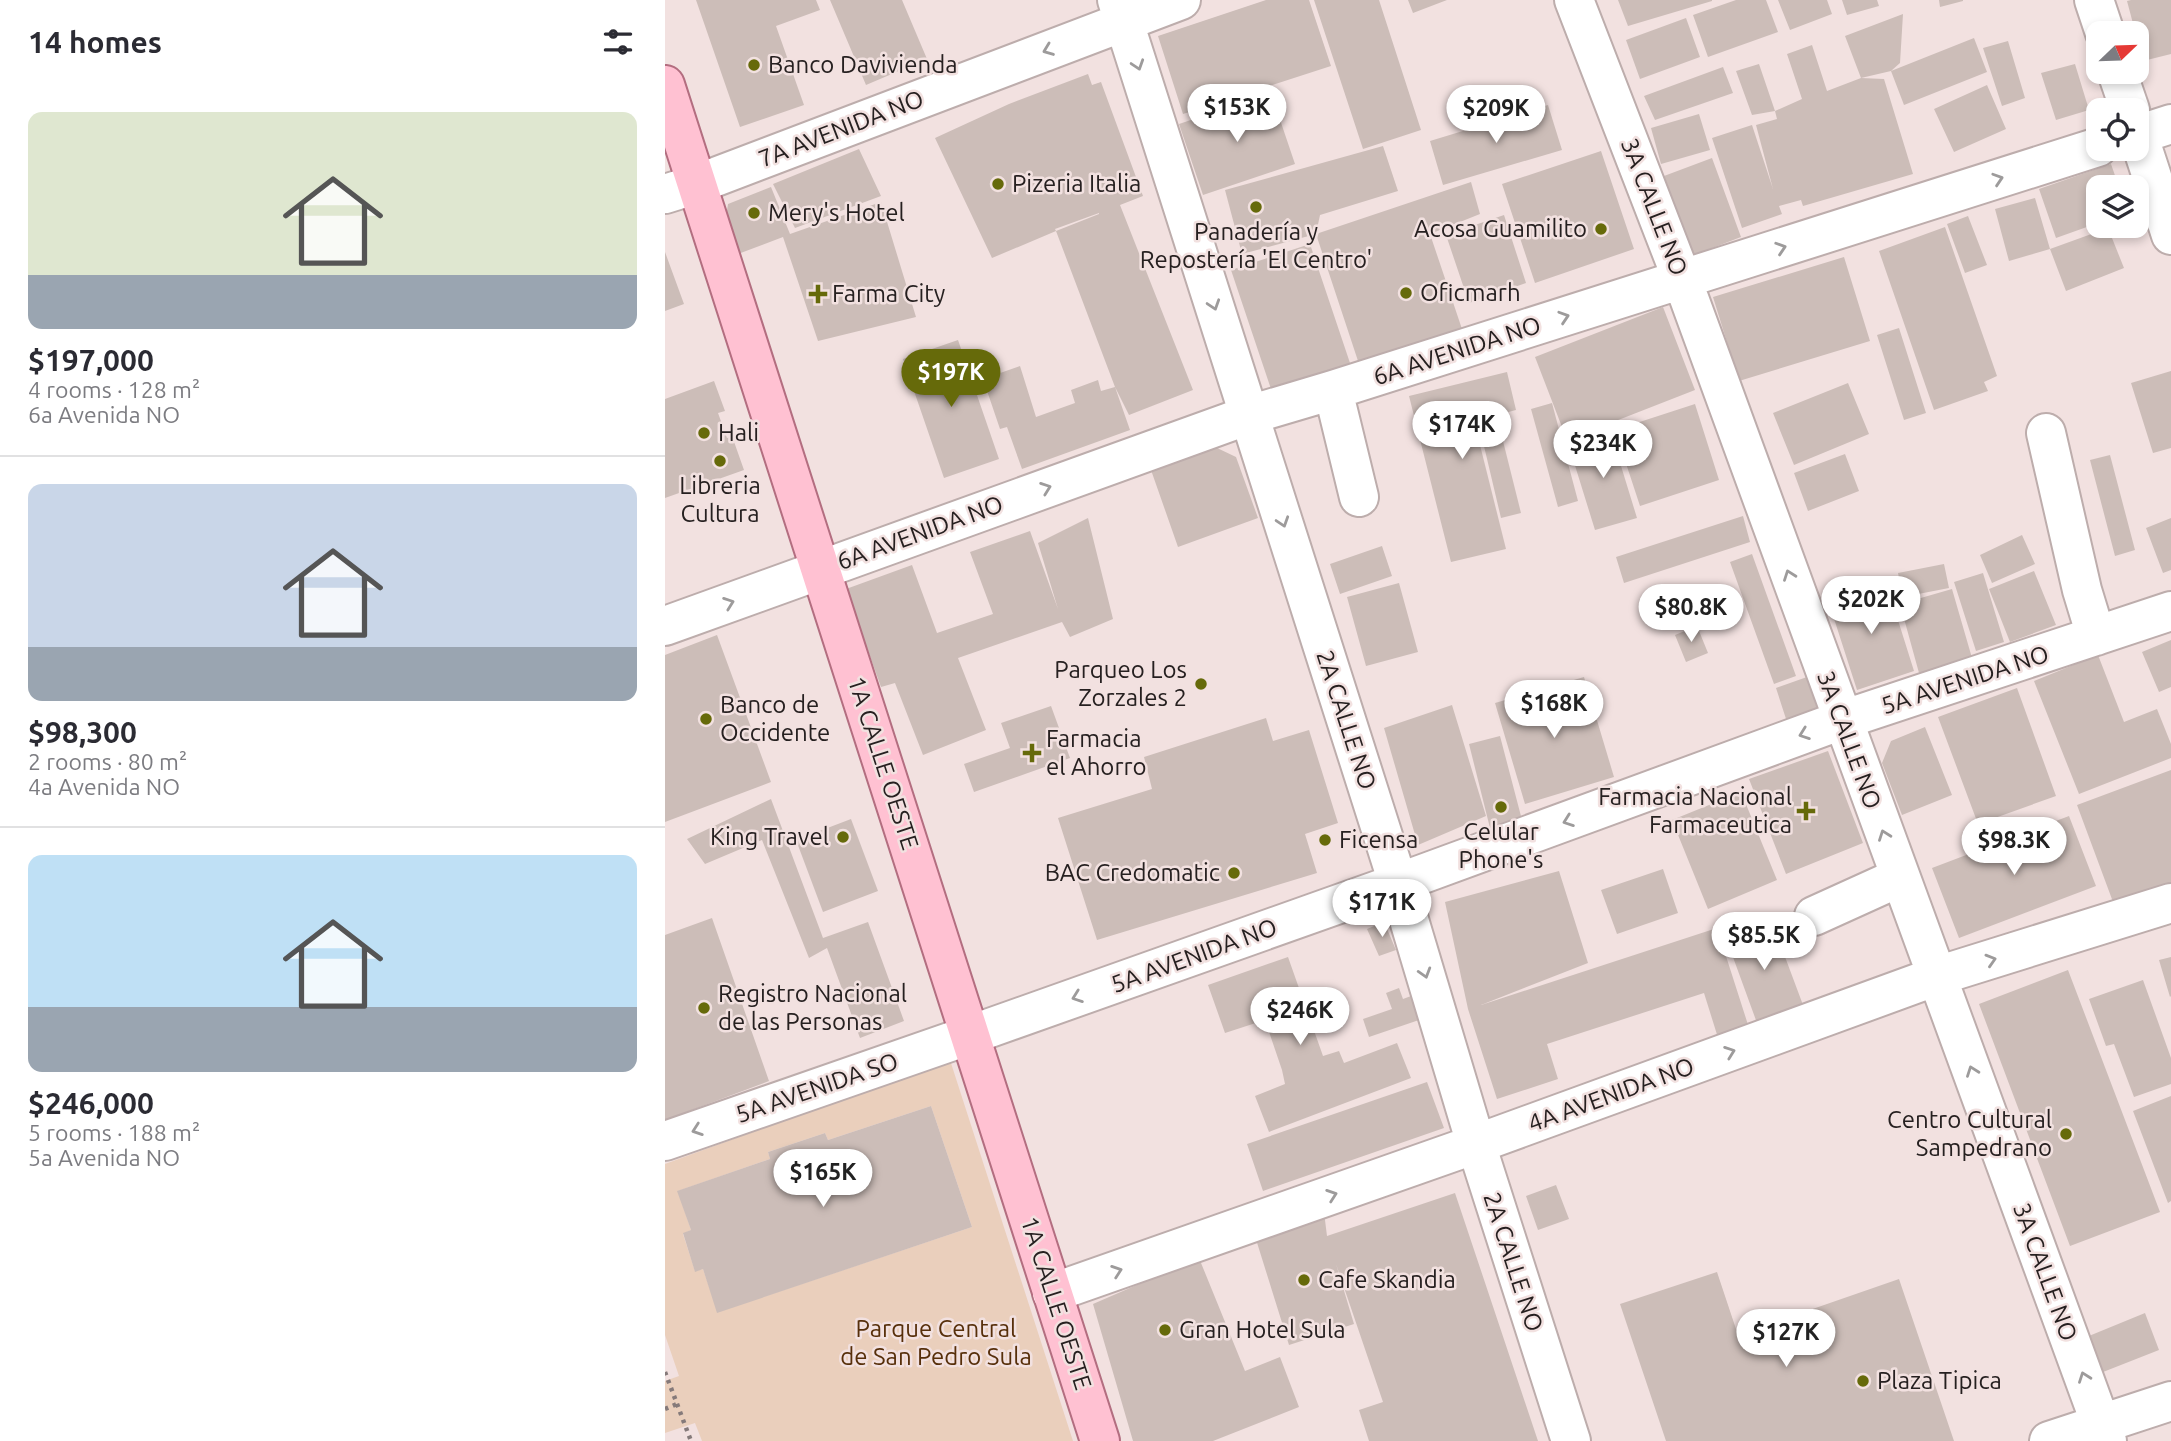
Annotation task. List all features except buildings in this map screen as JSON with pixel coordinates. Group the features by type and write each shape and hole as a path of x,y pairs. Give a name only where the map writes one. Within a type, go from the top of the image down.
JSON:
{"main road":[{"name":"1A CALLE OESTE","path":"665,85 681,189 821,569 1100,1441"}],"street":[{"name":"7A AVENIDA NO","path":"681,189 1121,11 1181,0"},
{"name":"3A CALLE NO","path":"1574,0 1682,279 2104,1432"},
{"path":"2094,0 2101,21"},
{"name":"2A CALLE NO","path":"1121,11 1398,883 1476,1144 1571,1441"},
{"name":"6A AVENIDA NO","path":"665,626 1249,415 2086,151"},
{"path":"2149,153 2171,235"},
{"path":"1333,390 1359,497"},
{"path":"2046,433 2081,590 2095,636"},
{"name":"5A AVENIDA NO","path":"970,1035 1398,883 1842,720 2171,611"},
{"path":"1814,916 1900,877"},
{"name":"4A AVENIDA NO","path":"1052,1293 1476,1144 1937,976 2171,903"},
{"name":"5A AVENIDA SO","path":"665,1141 970,1035"},
{"path":"2049,1441 2104,1432 2171,1401"}],"path":[{"path":"665,1372 691,1441"},
{"path":"665,1409 677,1404"}],"green space":[{"name":"Parque Central de San Pedro Sula","path":"950,1060 1073,1441 702,1441 695,1423 665,1433 665,1381 679,1376 665,1335 665,1164","holes":["931,1106 972,1227 718,1312 703,1269 695,1271 683,1234 691,1230 678,1191 770,1159 768,1152 825,1133 828,1140"]}],"place":[{"name":"Banco Davivienda","path":"754,65"},
{"name":"Pizeria Italia","path":"998,184"},
{"name":"Panadería y Repostería 'El Centro'","path":"1256,207"},
{"name":"Mery's Hotel","path":"754,213"},
{"name":"Acosa Guamilito","path":"1601,229"},
{"name":"Oficmarh","path":"1406,293"},
{"name":"Farma City","path":"818,294"},
{"name":"Hali","path":"704,433"},
{"name":"Libreria Cultura","path":"720,461"},
{"name":"Parqueo Los Zorzales 2","path":"1201,684"},
{"name":"Banco de Occidente","path":"706,719"},
{"name":"Farmacia el Ahorro","path":"1032,753"},
{"name":"Celular Phone's","path":"1501,807"},
{"name":"Farmacia Nacional Farmaceutica","path":"1806,811"},
{"name":"King Travel","path":"843,837"},
{"name":"Ficensa","path":"1325,840"},
{"name":"BAC Credomatic","path":"1234,873"},
{"name":"Registro Nacional de las Personas","path":"704,1008"},
{"name":"Centro Cultural Sampedrano","path":"2066,1134"},
{"name":"Cafe Skandia","path":"1304,1280"},
{"name":"Gran Hotel Sula","path":"1165,1330"},
{"name":"Plaza Tipica","path":"1863,1381"}]}
